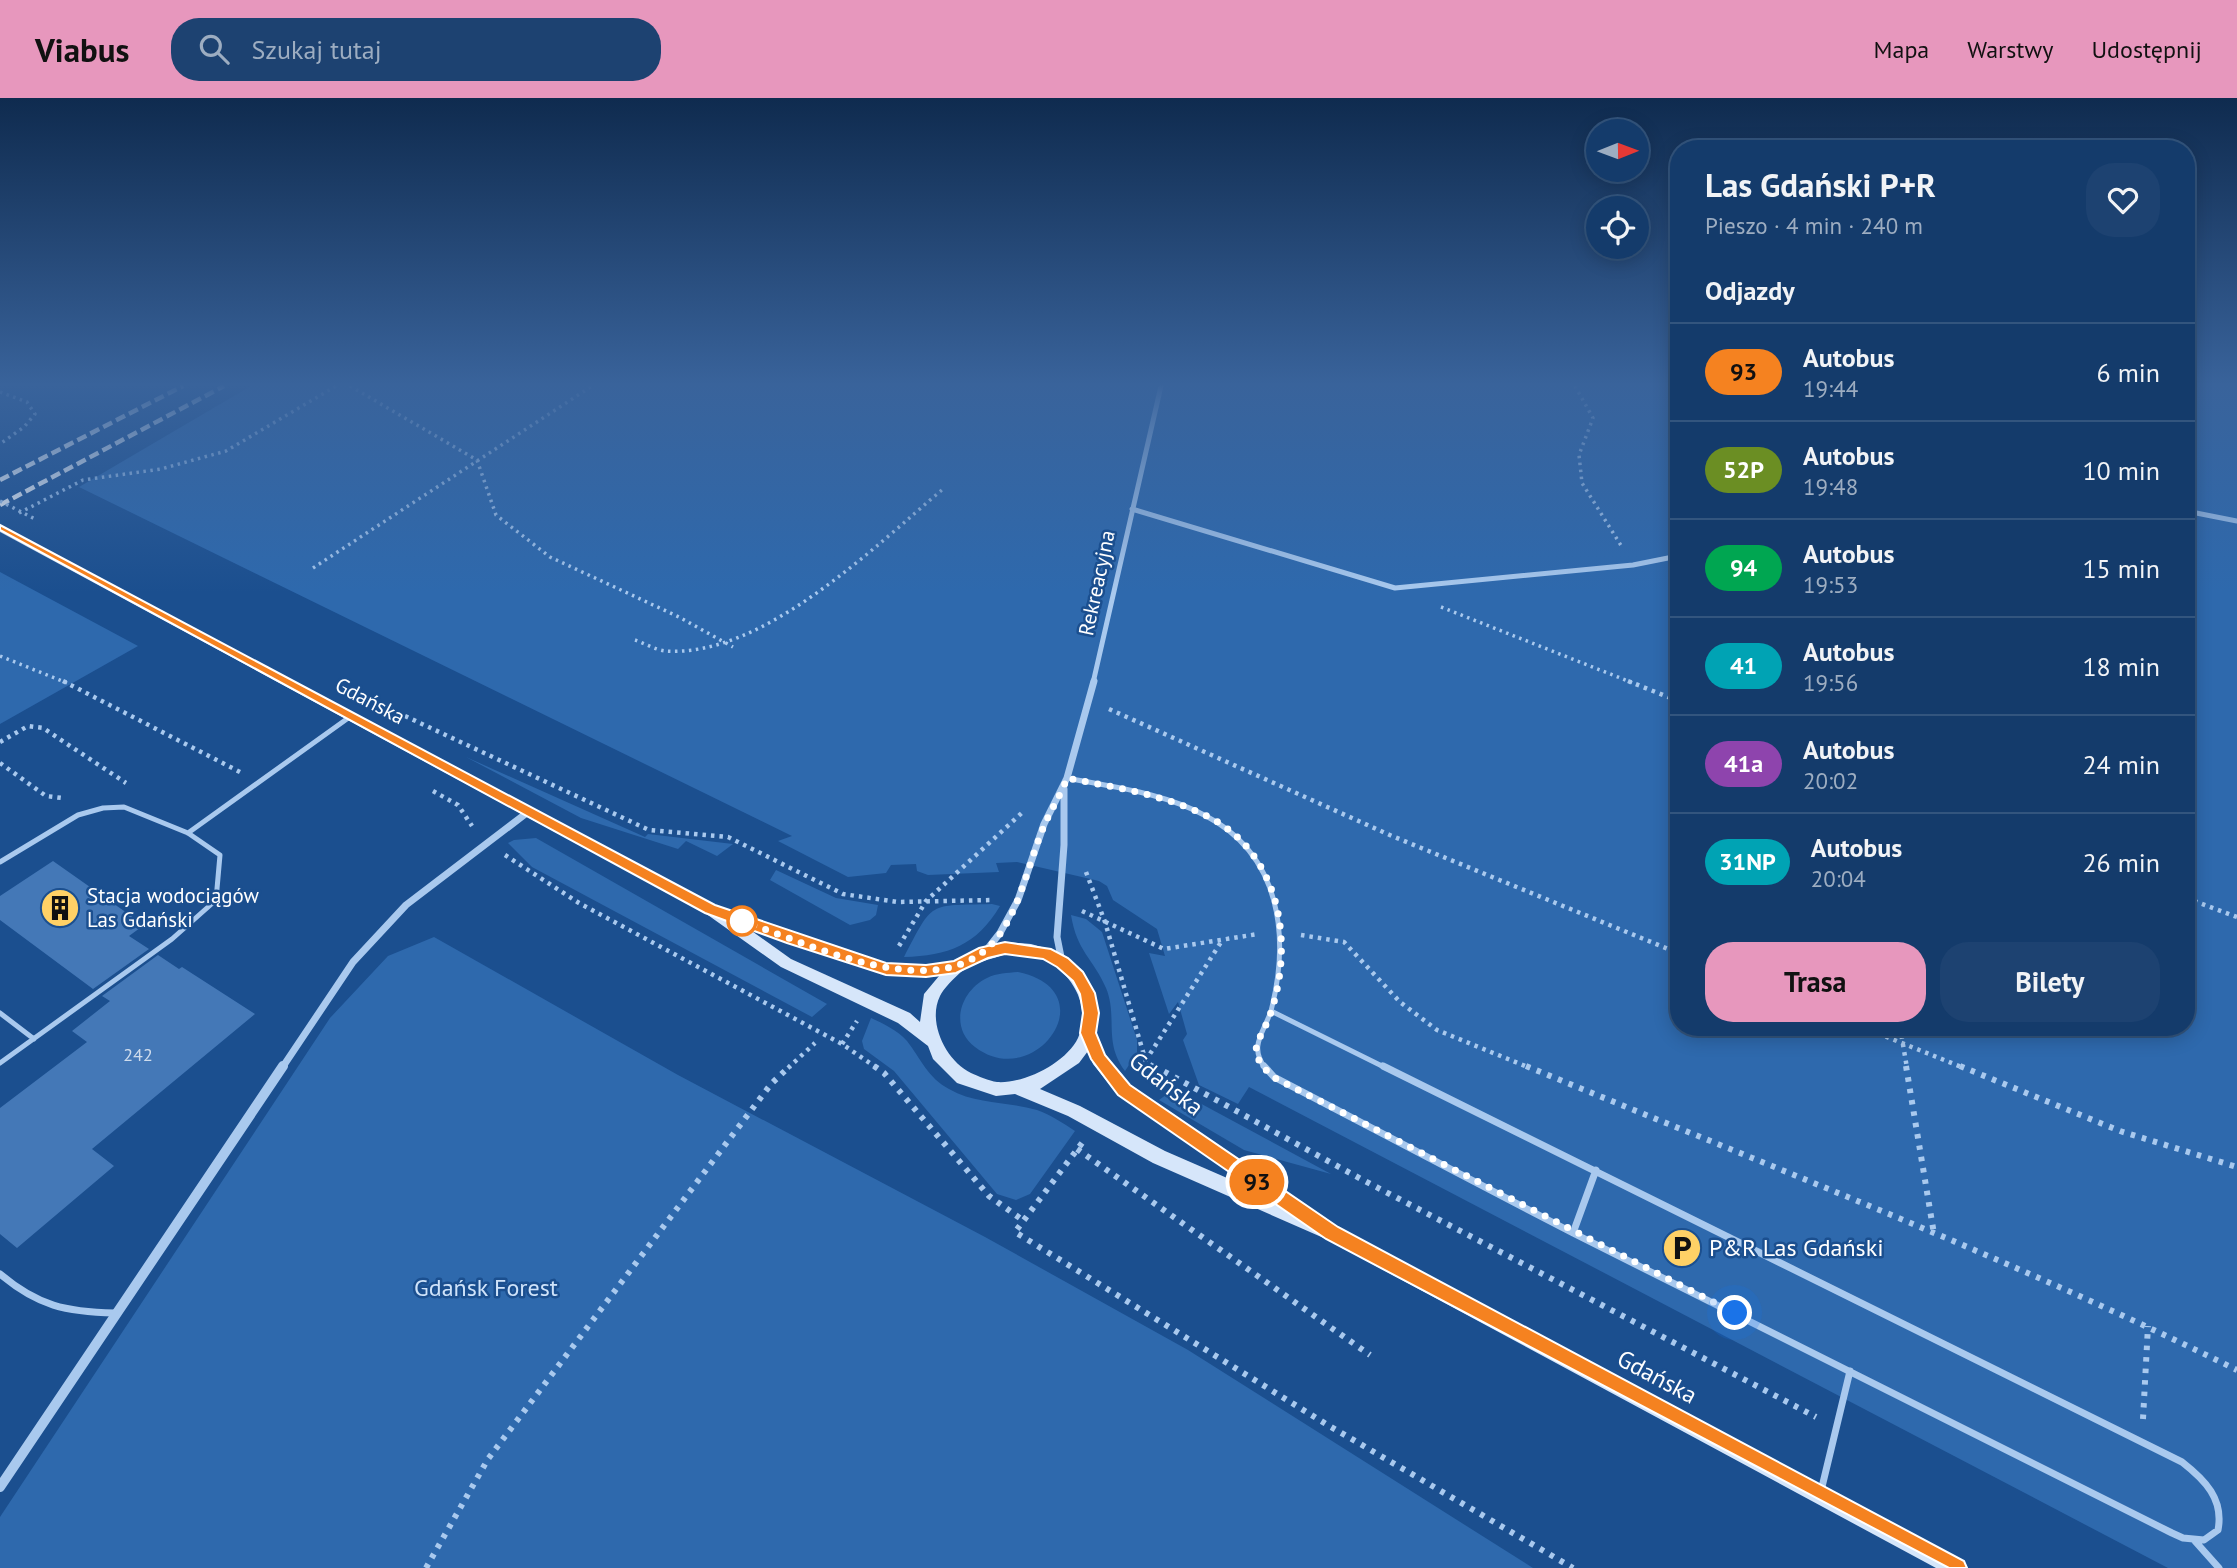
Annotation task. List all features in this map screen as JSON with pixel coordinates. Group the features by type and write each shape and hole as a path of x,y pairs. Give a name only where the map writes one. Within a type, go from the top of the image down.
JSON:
{"main road":[{"name":"Gdańska","path":"4,530 710,909 786,963 905,1018 929,1040"},
{"name":"Gdańska","path":"710,909 886,969 926,971 956,967"},
{"path":"1005,948 1045,953 1063,962 1078,976 1087,993 1091,1013 1088,1033 1078,1052 1062,1069 1041,1081 998,1088 961,1077 942,1061 929,1040 927,1020 931,1000 940,982 956,967 985,952 1005,948"},
{"name":"Gdańska","path":"1088,1033 1099,1059 1124,1090 1332,1233"},
{"name":"Gdańska","path":"1017,1087 1074,1111 1159,1157 1332,1233 1957,1568"}],"street":[{"name":"Rekreacyjna","path":"985,952 1000,933 1018,900 1044,824 1067,778 1088,706 1145,455"},
{"path":"1132,509 1395,588 1633,565 1670,558"},
{"path":"2195,514 2237,521"},
{"name":"Rekreacyjna","path":"1063,962 1057,937 1064,845 1064,787"},
{"path":"0,1487 353,962 406,905 528,812"}],"lane":[{"path":"188,833 351,716"},
{"path":"1067,778 1180,805 1208,817 1233,834 1252,853 1267,874 1276,898 1281,932 1280,967 1271,1011 1255,1047 1258,1062 1273,1077 1573,1233 2160,1527 2194,1540 2204,1540 2218,1530 2220,1510 2216,1497 2196,1472 2142,1442 1271,1011"},
{"path":"0,862 78,815 103,808 124,807 188,833 220,855 216,900 172,939 0,1063"},
{"path":"0,1013 34,1039"},
{"path":"1573,1233 1596,1170"},
{"path":"0,1274 21,1294 66,1312 117,1313"},
{"path":"1820,1494 1850,1371"},
{"path":"2194,1540 2219,1568"}],"path":[{"path":"12,517 83,480 161,469 213,455"},
{"path":"468,455 477,460 496,515 550,558 679,617 733,647"},
{"path":"313,568 485,455"},
{"path":"1579,455 1582,483 1633,565"},
{"path":"635,640 664,651 713,646 782,618 943,489"},
{"path":"0,501 47,525"},
{"path":"1395,588 1670,698"},
{"path":"0,656 82,689 259,782"},
{"path":"1108,709 1349,818 1670,950"},
{"path":"396,712 502,764 655,832 728,837 843,894 897,902 1004,900"},
{"path":"0,742 28,726 43,728 126,783"},
{"path":"895,953 926,901 1029,806"},
{"path":"496,849 579,904 842,1044 884,1073 989,1196 1024,1221"},
{"path":"1084,864 1091,891 1105,922 1146,1062 1835,1427"},
{"path":"2195,902 2237,918"},
{"path":"1075,907 1164,949 1178,949 1224,939 1250,938"},
{"path":"1320,937 1344,942 1400,1002 1437,1030 1934,1234 2148,1326 2237,1370"},
{"path":"1146,1062 1224,939"},
{"path":"842,1044 860,1015"},
{"path":"1883,1036 2120,1131 2237,1167"},
{"path":"1902,1036 1934,1234"},
{"path":"426,1568 488,1459 771,1084 816,1043"},
{"path":"1085,1139 1015,1232 1326,1424 1573,1568"},
{"path":"1077,1149 1370,1355"},
{"path":"2142,1442 2148,1326"}],"green space":[{"path":"134,455 1670,455 1670,1036 2195,1036 2195,455 2237,455 2237,1568 2168,1568 1249,1087 1238,1104 1199,1085 1183,1040 1187,1034 1178,1002 1169,1014 1149,953 1165,956 1157,929 1113,900 1107,886 1099,881 1017,862 996,863 999,872 928,875 917,871 916,864 891,865 886,873 848,877 778,841 792,836 79,487"},
{"path":"0,572 138,646 0,724"},
{"path":"466,757 645,837 648,834 733,844 717,856 686,841 678,849 581,818"},
{"path":"536,838 827,1004 812,1017 532,867 508,843"},
{"path":"776,870 836,898 878,905 876,915 870,920 850,925 770,880"},
{"path":"955,905 1000,906 991,919 960,946 934,954 904,957 921,925 935,910"},
{"path":"1071,915 1086,919 1102,932 1137,1040 1137,1053 1125,1071 1114,1050 1111,1009 1106,988 1077,938"},
{"name":"Gdańsk Forest","path":"434,937 678,1075 985,1237 1188,1350 1533,1568 0,1568 0,1517 330,1018 388,956"},
{"path":"1018,972 1044,983 1058,998 1060,1016 1053,1034 1039,1048 1020,1057 998,1058 975,1047 967,1039 962,1030 961,1010 970,991 987,978"},
{"path":"871,1018 903,1037 930,1074 949,1089 970,1098 1037,1110 1075,1131 1030,1194 1016,1200 997,1194 894,1071 864,1049 862,1041"},
{"path":"1170,1092 1183,1094 1331,1174 1244,1150 1159,1100"}],"building":[{"name":"Stacja wodociągów Las Gdański","path":"53,861 144,925 129,936 149,949 93,989 0,920 0,896"},
{"path":"158,955 179,969 182,967 255,1014 92,1149 114,1166 17,1248 0,1234 0,1108 87,1042 72,1031 110,1001 102,996"}],"railway":[{"path":"0,480 49,455"},
{"path":"0,505 95,455"}],"bus line":[{"name":"93","path":"0,528 710,909 886,969 926,971 956,967 985,952 1005,948 1045,953 1063,962 1078,976 1087,993 1091,1013 1088,1033 1099,1059 1124,1090 1332,1233 1957,1568"}],"place":[{"name":"Stacja wodociągów Las Gdański","path":"60,908"},
{"name":"P&R Las Gdański","path":"1682,1248"}],"route":[{"path":"742,921 886,969 926,971 956,967 985,952 1000,933 1018,900 1044,824 1067,778 1180,805 1208,817 1233,834 1252,853 1267,874 1276,898 1281,932 1280,967 1271,1011 1255,1047 1258,1062 1273,1077 1573,1233 1735,1313"}]}
